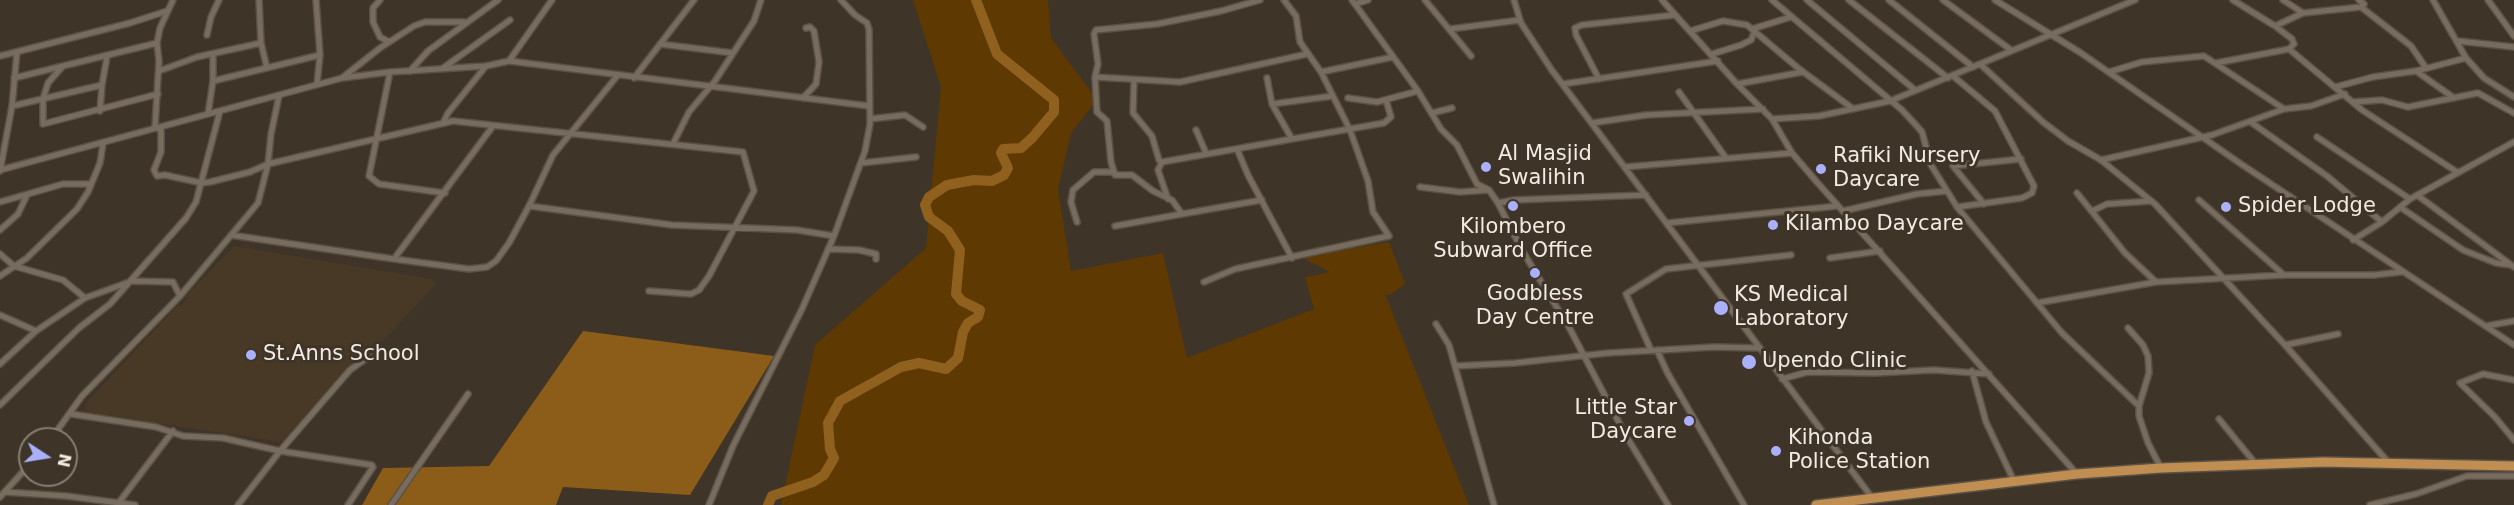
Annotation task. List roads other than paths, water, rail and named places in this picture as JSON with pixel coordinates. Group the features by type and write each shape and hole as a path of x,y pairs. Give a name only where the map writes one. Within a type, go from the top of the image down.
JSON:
{"highway":[{"path":"1816,505 2077,474 2161,468 2255,463 2388,462 2514,466"}],"street":[{"path":"155,127 159,71 157,43 172,0"},
{"path":"207,35 219,0"},
{"path":"259,0 261,43 267,68"},
{"path":"316,0 320,55 317,84"},
{"path":"380,0 373,8 373,21 380,37 389,42"},
{"path":"410,71 428,51 464,22 498,0"},
{"path":"509,61 552,0"},
{"path":"634,78 694,0"},
{"path":"673,144 689,112 715,81 754,21 761,0"},
{"path":"709,505 734,446 802,309 834,236 861,162 870,119 869,29 867,23 855,15 841,0"},
{"path":"1113,172 1107,122 1097,112 1096,107 1095,77 1098,64 1094,34 1096,30 1157,24 1221,11 1260,0"},
{"path":"1204,282 1235,269 1389,236 1373,212 1368,182 1350,130 1321,72 1300,42 1296,16 1284,0"},
{"path":"1368,0 1354,2 1418,91 1441,129 1461,151 1477,184 1489,190 1498,203 1625,434 1668,505"},
{"path":"1425,0 1471,56"},
{"path":"1514,0 1520,20 1563,84 1873,499"},
{"path":"1662,0 1737,84 1772,119 1792,153 1991,374 2077,474"},
{"path":"1772,0 1902,110 1919,128 1931,165 1957,207 2074,345 2139,406"},
{"path":"1807,0 1915,90"},
{"path":"1849,0 1995,111 2033,182 2034,189 2022,198 1957,207"},
{"path":"1889,0 1973,67"},
{"path":"1943,0 2011,50"},
{"path":"1995,0 2109,72 2353,240 2514,345"},
{"path":"1772,119 1819,116 1890,101 2135,0"},
{"path":"2216,63 2289,50 2294,44 2292,39 2275,26 2233,0"},
{"path":"2283,0 2303,13"},
{"path":"2360,0 2364,4 2361,7"},
{"path":"2433,0 2466,58 2484,78 2514,97"},
{"path":"2488,0 2514,36"},
{"path":"2275,26 2303,13 2361,7 2410,46 2426,68"},
{"path":"0,56 130,23 167,11"},
{"path":"1599,79 1576,35 1575,28 1582,25 1675,15"},
{"path":"1753,31 1791,17"},
{"path":"442,69 510,20"},
{"path":"1450,28 1520,20"},
{"path":"1690,31 1724,21 1739,22 1851,108"},
{"path":"342,78 414,26 425,22 464,22"},
{"path":"803,98 816,84 819,62 814,31 806,27"},
{"path":"1712,54 1751,40 1753,31"},
{"path":"2458,41 2514,47"},
{"path":"14,78 157,43"},
{"path":"159,71 213,54 261,43"},
{"path":"660,44 732,53"},
{"path":"2289,50 2361,110 2457,172"},
{"path":"17,52 12,106 0,171 342,78 390,72 486,66 509,61 869,106"},
{"path":"208,114 213,81 213,54"},
{"path":"1095,77 1180,82 1307,54"},
{"path":"213,81 320,55"},
{"path":"2109,72 2142,62 2199,55 2209,58 2284,109"},
{"path":"100,111 107,57"},
{"path":"1321,72 1393,57"},
{"path":"2335,87 2373,77 2416,71 2466,58"},
{"path":"1563,84 1718,61"},
{"path":"1980,64 2043,122 2068,141 2102,160 2151,201 2285,345 2388,462"},
{"path":"62,66 48,83 43,99 43,124 100,111 158,94"},
{"path":"443,123 448,113 486,66"},
{"path":"2416,71 2454,98"},
{"path":"390,72 368,174 376,183 446,193"},
{"path":"1737,84 1803,72"},
{"path":"231,235 457,268 487,267 496,261 509,243 545,169 570,132 618,75"},
{"path":"1267,78 1272,104 1292,139"},
{"path":"1134,80 1133,113 1152,136 1159,160 1162,162"},
{"path":"12,106 102,85"},
{"path":"1348,98 1372,103 1418,91"},
{"path":"1680,92 1726,158"},
{"path":"2353,102 2382,100 2406,107 2481,93 2514,113"},
{"path":"2102,160 2203,137 2252,123 2284,109 2311,106 2344,94"},
{"path":"61,427 82,396 180,296 258,203 268,164 271,134 279,96"},
{"path":"1272,104 1333,96"},
{"path":"1162,162 1380,124 1389,119 1386,100"},
{"path":"1432,113 1452,108"},
{"path":"1592,123 1646,115 1763,109"},
{"path":"0,405 79,328 105,308 190,213 202,183 220,111"},
{"path":"870,119 905,116 923,127"},
{"path":"155,127 161,130 159,158 154,170 157,177 165,175 202,183 250,172 268,164 453,121 743,152 754,191 712,271 696,292 690,294 649,291"},
{"path":"2252,123 2326,176 2382,222"},
{"path":"394,259 446,193 493,126"},
{"path":"1196,130 1206,153"},
{"path":"2317,137 2410,199"},
{"path":"2353,240 2382,222 2410,199 2514,142"},
{"path":"0,276 27,258 70,216 88,192 100,163 103,144"},
{"path":"1237,148 1248,175 1292,258"},
{"path":"1625,167 1792,153"},
{"path":"861,162 916,157"},
{"path":"1984,204 1953,166 2021,159"},
{"path":"1162,162 1158,170 1168,199"},
{"path":"1077,222 1071,202 1073,190 1094,172 1132,175 1148,188 1172,200 1182,214"},
{"path":"0,202 63,184 90,184 86,190 88,192"},
{"path":"1419,187 1460,192 1489,190"},
{"path":"1843,212 1917,194 1947,191"},
{"path":"2077,193 2125,253 2156,282"},
{"path":"0,230 18,214 27,195"},
{"path":"1498,203 1514,200 1647,195"},
{"path":"2417,195 2512,266"},
{"path":"1115,226 1262,200"},
{"path":"2199,200 2284,276"},
{"path":"2092,211 2107,204 2151,201"},
{"path":"529,206 672,225 797,230 834,236"},
{"path":"1667,223 1838,206"},
{"path":"2400,207 2479,258 2496,264 2512,266"},
{"path":"828,249 859,250 876,254 876,259"},
{"path":"1830,258 1880,251"},
{"path":"0,254 14,266 63,280 85,298"},
{"path":"1744,505 1654,350 1626,294 1666,269 1791,255"},
{"path":"2037,303 2156,282 2284,276 2374,275 2401,272"},
{"path":"0,364 36,331 85,298 132,280 173,282 180,296"},
{"path":"0,315 36,331"},
{"path":"2486,326 2514,321"},
{"path":"1436,324 1449,345 1494,505"},
{"path":"2128,328 2143,345 2150,364 2139,406 2140,424 2161,468"},
{"path":"2285,345 2338,334"},
{"path":"1455,366 1515,363 1654,350 1758,348"},
{"path":"238,505 280,450 350,370 364,360 377,356"},
{"path":"1782,379 1808,372 1856,374 1934,370 1991,374"},
{"path":"1972,371 1986,422 2014,482"},
{"path":"2514,380 2484,374 2460,383 2495,417 2514,440"},
{"path":"391,505 468,394"},
{"path":"71,414 172,430 183,436 224,438 372,465 373,467 348,505"},
{"path":"2219,419 2255,463"},
{"path":"118,503 172,430"},
{"path":"2373,505 2416,494 2467,476 2514,476"},
{"path":"2,494 18,477"},
{"path":"2,494 135,505"}],"waterway":[{"path":"768,505 772,496 813,482 824,475 834,458 830,449 828,423 840,401 901,367 919,363 946,369 958,358 963,332 968,323 978,317 980,310 962,301 956,294 960,250 948,231 929,217 925,205 929,197 947,185 974,180 992,181 1004,175 1008,168 1001,153 1003,149 1021,148 1032,138 1054,112 1054,100 997,54 976,0"}],"place":[{"name":"Al Masjid Swalihin","path":"1486,167"},
{"name":"Rafiki Nursery Daycare","path":"1821,169"},
{"name":"Kilombero Subward Office","path":"1513,206"},
{"name":"Spider Lodge","path":"2226,207"},
{"name":"Kilambo Daycare","path":"1773,225"},
{"name":"Godbless Day Centre","path":"1535,273"},
{"name":"KS Medical Laboratory","path":"1721,308"},
{"name":"St.Anns School","path":"251,355"},
{"name":"Upendo Clinic","path":"1749,362"},
{"name":"Little Star Daycare","path":"1689,421"},
{"name":"Kihonda Police Station","path":"1776,451"}]}
